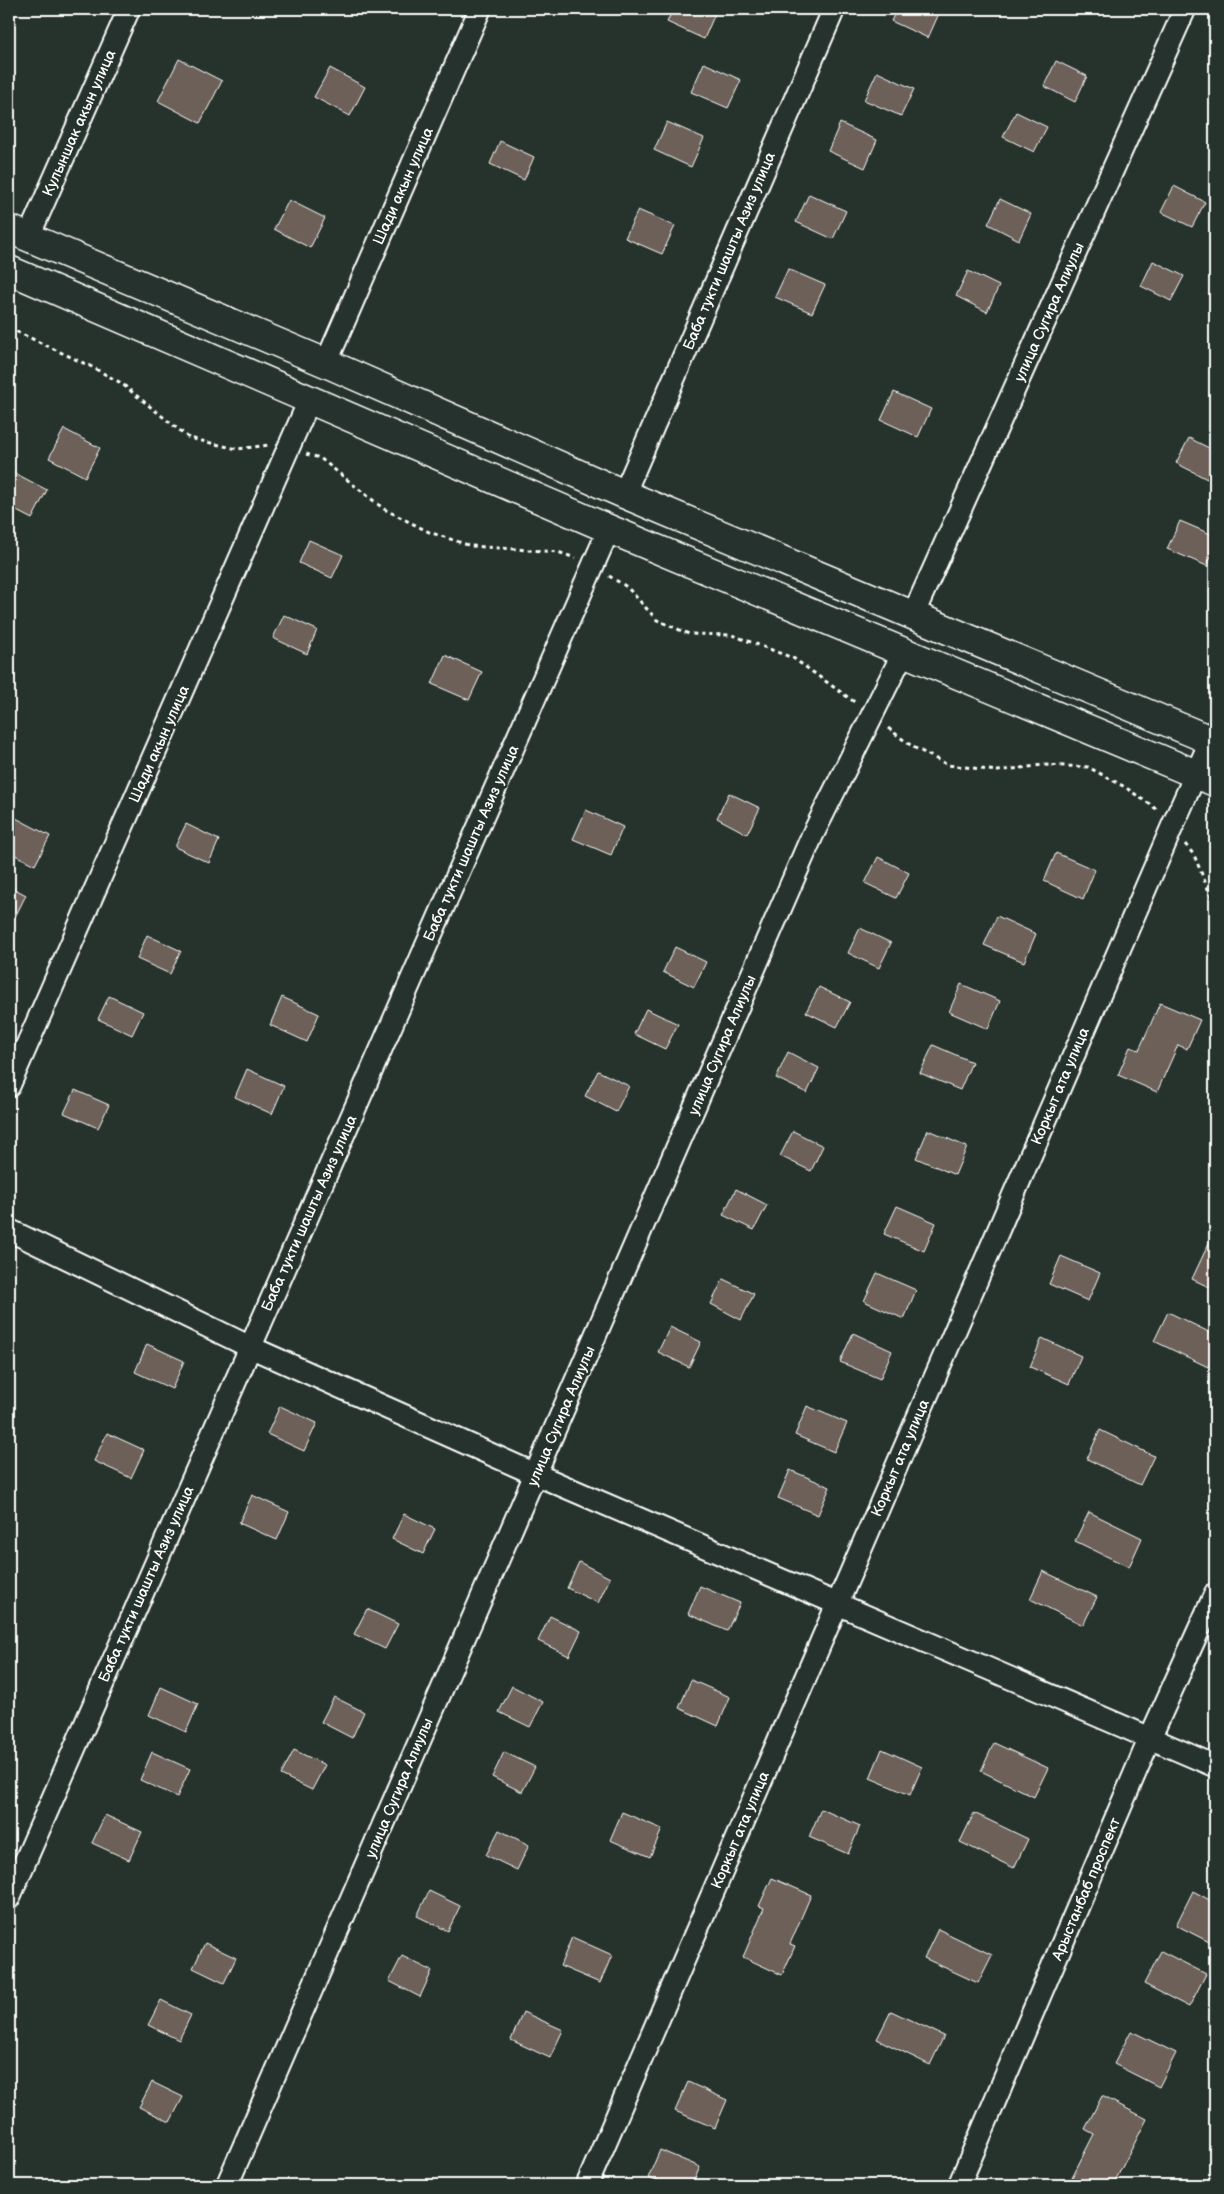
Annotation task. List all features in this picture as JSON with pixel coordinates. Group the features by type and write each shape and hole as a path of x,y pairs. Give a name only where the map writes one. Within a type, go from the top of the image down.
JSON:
{"street":[{"name":"Кулыншак акын улица","path":"18,233 129,9"},
{"name":"Шади акын улица","path":"326,363 480,9"},
{"name":"Баба тукти шашты Азиз улица","path":"624,494 834,9"},
{"name":"улица Сугира Алиулы","path":"912,614 1185,9"},
{"path":"18,233 326,363 624,494 1214,738"},
{"path":"10,274 609,529 1205,778"},
{"name":"Шади акын улица","path":"9,1086 309,401"},
{"name":"Баба тукти шашты Азиз улица","path":"9,1898 609,529"},
{"name":"улица Сугира Алиулы","path":"227,2185 812,836 904,651"},
{"name":"Коркыт ата улица","path":"587,2185 1172,827 1205,778 1214,738"},
{"path":"9,1230 250,1346 536,1474 1215,1766"},
{"name":"Арыстанбаб проспект","path":"959,2185 1150,1738 1215,1594"}],"path":[{"path":"9,328 92,366 121,383 189,438 237,449 274,445 320,458 384,509 429,532 471,546 558,552 593,566 627,587 657,620 689,634 732,635 793,658 914,748 948,765 998,772 1043,765 1088,768 1125,787 1158,809 1194,856 1215,906"}],"building":[{"path":"673,9 717,9 704,39 667,22"},
{"path":"897,9 941,9 928,38 891,21"},
{"path":"179,59 222,81 200,123 158,101"},
{"path":"1056,61 1087,76 1075,102 1044,86"},
{"path":"704,63 741,80 728,108 691,92"},
{"path":"330,68 365,87 350,116 314,97"},
{"path":"877,72 914,89 901,116 864,100"},
{"path":"1016,112 1047,127 1034,152 1003,137"},
{"path":"667,122 704,138 691,167 654,150"},
{"path":"840,123 877,140 865,168 828,151"},
{"path":"500,141 534,157 524,180 490,164"},
{"path":"1174,186 1205,202 1192,227 1161,212"},
{"path":"809,194 846,211 833,239 796,222"},
{"path":"1000,199 1031,214 1019,240 988,224"},
{"path":"289,200 325,218 310,248 274,229"},
{"path":"638,210 675,226 662,254 625,238"},
{"path":"1153,261 1184,276 1171,301 1141,286"},
{"path":"788,269 825,285 812,313 775,297"},
{"path":"968,271 999,286 987,312 956,296"},
{"path":"894,392 931,409 918,437 881,420"},
{"path":"64,429 100,448 85,477 49,458"},
{"path":"1189,438 1215,451 1215,462 1207,479 1176,463"},
{"path":"9,470 47,490 32,519 9,507"},
{"path":"1180,521 1215,536 1215,547 1207,566 1167,549"},
{"path":"309,540 343,555 332,578 299,563"},
{"path":"284,615 317,630 307,654 273,638"},
{"path":"445,655 482,672 469,700 432,684"},
{"path":"729,793 760,808 747,834 717,818"},
{"path":"586,810 623,827 611,855 573,839"},
{"path":"14,817 50,836 35,865 9,852 9,827"},
{"path":"186,824 219,840 209,863 175,847"},
{"path":"1056,853 1095,870 1083,899 1044,881"},
{"path":"878,857 909,873 896,898 865,883"},
{"path":"9,886 26,895 9,929"},
{"path":"997,916 1036,934 1024,962 984,945"},
{"path":"860,928 891,943 879,968 848,953"},
{"path":"147,935 181,951 170,974 137,959"},
{"path":"675,947 706,962 694,987 663,972"},
{"path":"961,984 1000,1001 988,1029 949,1012"},
{"path":"819,987 850,1002 837,1027 806,1012"},
{"path":"109,996 143,1012 132,1035 98,1019"},
{"path":"282,997 319,1014 307,1042 270,1025"},
{"path":"1160,1003 1200,1020 1187,1049 1178,1045 1157,1092 1118,1075 1130,1047 1139,1050"},
{"path":"646,1009 678,1024 665,1049 634,1034"},
{"path":"933,1045 972,1062 960,1090 920,1073"},
{"path":"788,1052 819,1068 807,1093 776,1078"},
{"path":"247,1069 284,1086 272,1114 235,1097"},
{"path":"598,1071 629,1086 616,1112 585,1096"},
{"path":"75,1090 109,1105 98,1128 64,1113"},
{"path":"928,1130 967,1147 955,1175 916,1158"},
{"path":"793,1131 823,1146 811,1171 780,1156"},
{"path":"736,1189 767,1205 754,1230 723,1215"},
{"path":"897,1206 936,1223 924,1251 884,1234"},
{"path":"1215,1230 1215,1290 1192,1279"},
{"path":"1061,1256 1100,1273 1088,1301 1049,1284"},
{"path":"877,1273 916,1290 904,1319 864,1301"},
{"path":"723,1279 754,1294 741,1320 711,1304"},
{"path":"1168,1312 1215,1335 1215,1351 1208,1367 1154,1341"},
{"path":"670,1327 701,1342 689,1367 658,1352"},
{"path":"853,1333 892,1351 880,1379 840,1362"},
{"path":"1042,1338 1081,1356 1069,1384 1030,1367"},
{"path":"147,1344 184,1361 172,1389 135,1372"},
{"path":"280,1406 317,1423 304,1451 267,1434"},
{"path":"807,1406 847,1423 834,1452 795,1435"},
{"path":"1100,1430 1154,1456 1140,1485 1087,1459"},
{"path":"107,1433 144,1450 131,1478 94,1461"},
{"path":"790,1470 830,1487 818,1515 778,1498"},
{"path":"252,1495 289,1512 277,1540 239,1523"},
{"path":"1089,1512 1142,1538 1129,1567 1075,1541"},
{"path":"404,1514 435,1529 423,1554 392,1539"},
{"path":"579,1562 610,1578 598,1603 567,1588"},
{"path":"1043,1571 1097,1597 1083,1625 1030,1599"},
{"path":"700,1586 740,1603 727,1631 688,1614"},
{"path":"367,1609 398,1624 385,1649 354,1634"},
{"path":"550,1616 581,1631 569,1656 538,1641"},
{"path":"691,1680 730,1697 718,1726 679,1708"},
{"path":"512,1686 543,1702 530,1727 499,1712"},
{"path":"161,1687 198,1704 186,1732 149,1715"},
{"path":"334,1697 364,1712 352,1738 321,1722"},
{"path":"994,1743 1048,1768 1034,1797 981,1771"},
{"path":"882,1749 922,1767 910,1795 870,1778"},
{"path":"294,1750 325,1765 312,1790 281,1775"},
{"path":"152,1752 190,1769 177,1797 140,1780"},
{"path":"504,1752 535,1767 522,1792 492,1777"},
{"path":"821,1809 860,1826 848,1854 809,1837"},
{"path":"622,1812 662,1829 650,1857 610,1840"},
{"path":"974,1813 1028,1839 1014,1868 960,1842"},
{"path":"105,1815 142,1832 129,1860 92,1843"},
{"path":"499,1830 529,1845 517,1870 486,1855"},
{"path":"772,1878 811,1895 790,1944 795,1946 782,1975 743,1957 764,1908 759,1906"},
{"path":"429,1891 460,1906 448,1931 417,1916"},
{"path":"1193,1891 1215,1903 1215,1945 1176,1925"},
{"path":"938,1929 992,1955 978,1983 924,1958"},
{"path":"572,1937 612,1955 600,1983 560,1966"},
{"path":"205,1943 236,1958 224,1983 193,1968"},
{"path":"1161,1951 1206,1974 1189,2007 1144,1984"},
{"path":"402,1956 432,1971 420,1997 389,1981"},
{"path":"161,2000 191,2015 179,2040 148,2025"},
{"path":"891,2011 944,2036 930,2065 877,2039"},
{"path":"523,2012 563,2030 550,2058 511,2040"},
{"path":"1131,2031 1176,2053 1159,2087 1114,2064"},
{"path":"152,2082 183,2097 170,2122 139,2107"},
{"path":"688,2082 727,2100 715,2128 675,2111"},
{"path":"1102,2096 1147,2119 1113,2185 1068,2185 1094,2134 1085,2129"},
{"path":"660,2150 700,2167 692,2185 665,2185 648,2178"}]}
